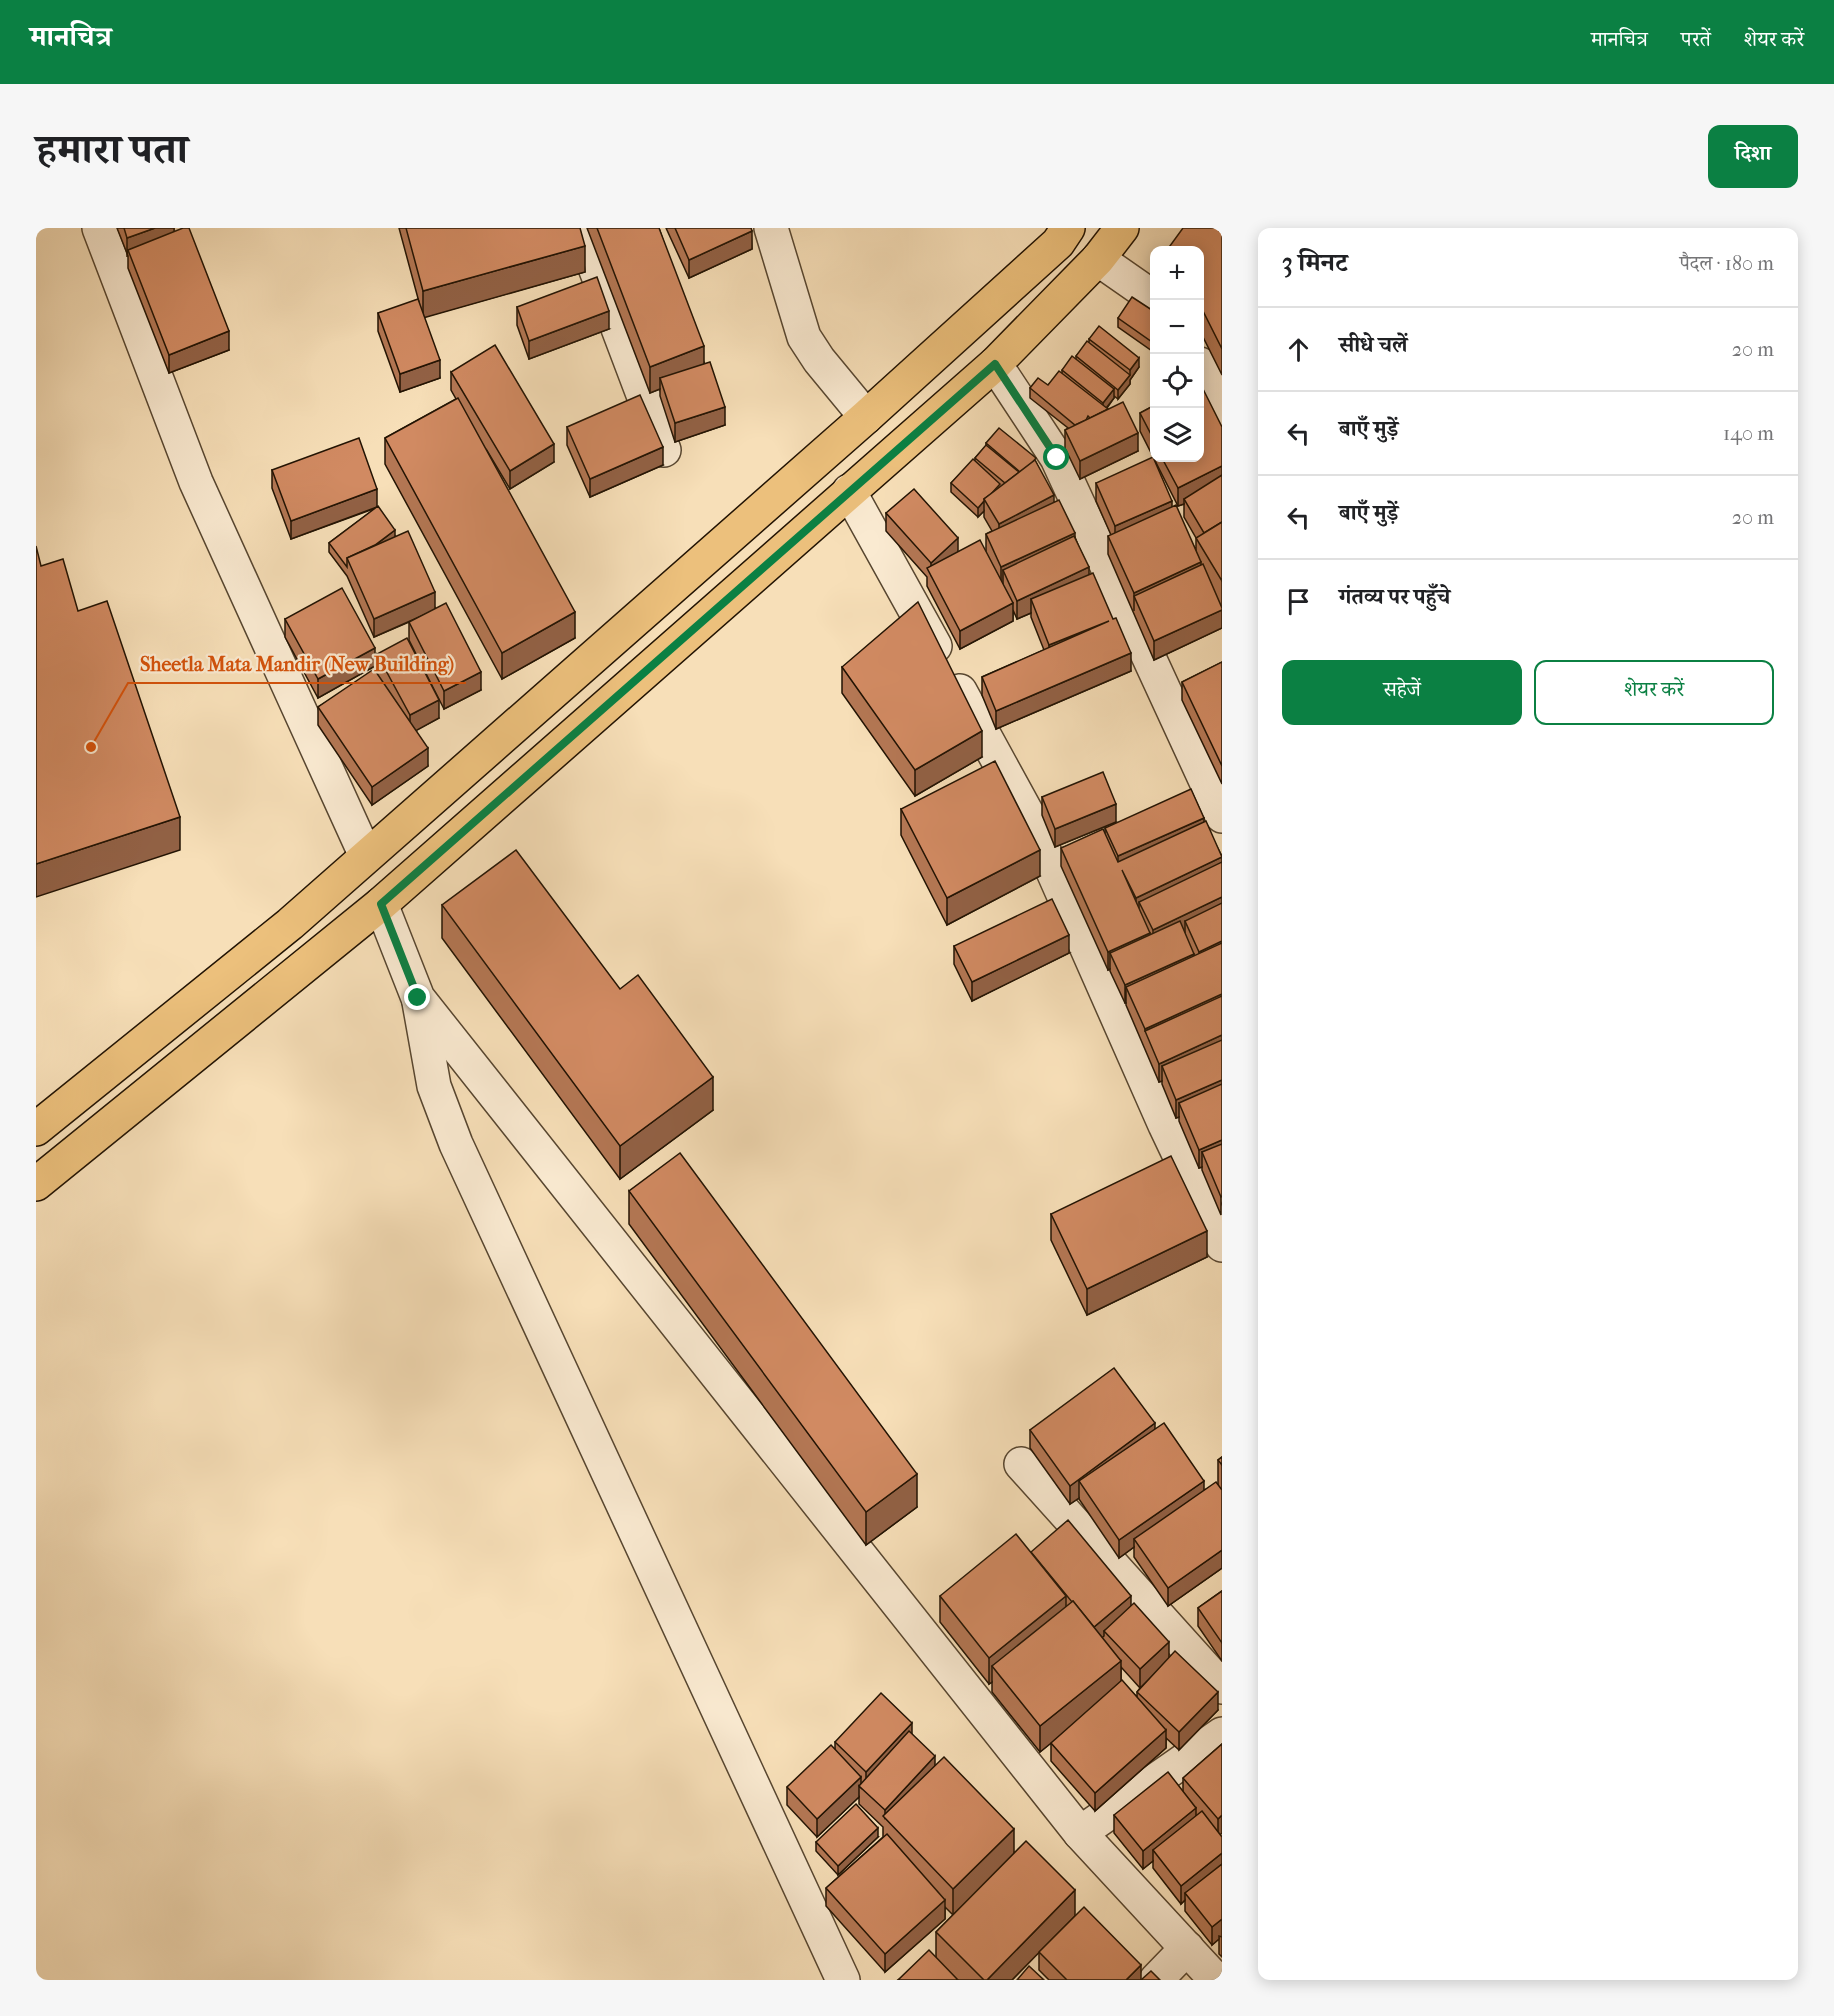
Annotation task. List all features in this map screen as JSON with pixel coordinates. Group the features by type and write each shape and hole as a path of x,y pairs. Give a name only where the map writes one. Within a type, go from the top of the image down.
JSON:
{"main road":[{"path":"36,1129 290,924 866,417 1058,243 1068,228"},
{"path":"36,1184 381,904 995,364 1098,259 1122,228"}],"street":[{"path":"99,228 196,482 366,856"},
{"path":"582,228 664,450"},
{"path":"771,228 804,337 819,360 866,417"},
{"path":"1098,259 1150,295"},
{"path":"995,364 1057,458 1222,816"},
{"path":"1204,372 1222,410"},
{"path":"849,491 1029,816 1165,1125 1222,1245"},
{"path":"381,904 418,998 434,1086 456,1144 843,1980"},
{"path":"418,998 1080,1833 1216,1980"},
{"path":"1021,1464 1222,1687"},
{"path":"1080,1833 1222,1734"},
{"path":"1156,1980 1187,1948"}],"building":[{"path":"124,228 155,228 127,238"},
{"path":"183,228 189,228 229,331 169,355 128,250"},
{"path":"406,228 580,228 585,246 423,291"},
{"path":"597,228 659,228 704,346 650,367"},
{"path":"675,228 751,228 752,231 689,260"},
{"path":"1183,228 1222,228 1222,349 1204,313 1204,246 1170,246"},
{"path":"597,277 609,311 529,341 517,307"},
{"path":"1132,297 1150,309 1150,340 1118,318"},
{"path":"418,299 440,360 400,374 378,313"},
{"path":"1099,326 1139,358 1130,370 1089,339"},
{"path":"1087,341 1130,375 1118,390 1076,356"},
{"path":"495,345 554,444 510,471 451,372"},
{"path":"1072,356 1114,389 1103,403 1062,370"},
{"path":"710,362 725,407 675,423 660,378"},
{"path":"1059,371 1108,409 1090,418 1088,416 1086,420 1075,425 1030,388 1038,378 1048,385"},
{"path":"1204,391 1222,427 1222,466 1178,488 1164,462 1204,462"},
{"path":"640,395 663,447 590,479 567,427"},
{"path":"458,398 575,612 502,653 385,438"},
{"path":"1123,402 1138,433 1080,461 1065,430"},
{"path":"1150,408 1150,432 1140,413"},
{"path":"999,428 1036,458 1020,472 986,443"},
{"path":"359,438 377,489 291,521 272,470"},
{"path":"986,445 1019,472 1005,483 975,458"},
{"path":"1150,458 1150,462 1155,462 1172,501 1115,526 1096,483"},
{"path":"973,459 1000,484 978,508 951,483"},
{"path":"1035,460 1054,495 999,524 984,499"},
{"path":"1222,475 1222,522 1204,533 1184,499"},
{"path":"914,489 958,538 931,563 886,513"},
{"path":"1059,500 1075,533 1001,567 986,534"},
{"path":"1176,505 1201,562 1134,593 1108,536"},
{"path":"378,506 395,530 375,545 347,558 347,567 329,543"},
{"path":"1222,522 1222,581 1196,538"},
{"path":"408,531 435,592 374,619 347,558"},
{"path":"1074,536 1089,567 1017,601 1003,570"},
{"path":"980,540 1013,603 960,631 927,568"},
{"path":"36,546 41,566 63,559 78,611 107,601 180,817 36,864"},
{"path":"1203,564 1222,610 1154,641 1134,596"},
{"path":"1093,573 1131,653 996,711 982,677 1109,621 1049,645 1031,599"},
{"path":"342,588 375,648 318,679 285,619"},
{"path":"918,602 982,731 915,770 842,667"},
{"path":"446,603 481,672 444,691 409,622"},
{"path":"407,638 439,700 410,715 377,654"},
{"path":"1222,662 1222,766 1182,682"},
{"path":"374,669 428,748 372,787 318,707"},
{"path":"995,761 1040,850 947,898 901,809"},
{"path":"1103,772 1116,804 1055,829 1042,797"},
{"path":"1191,789 1204,818 1118,856 1105,828"},
{"path":"1206,821 1222,857 1136,898 1122,870 1150,933 1108,952 1061,848 1103,829 1118,862"},
{"path":"516,850 620,989 638,975 713,1077 620,1146 442,905"},
{"path":"1222,862 1222,897 1153,930 1139,902"},
{"path":"1052,899 1069,935 972,982 954,946"},
{"path":"1222,903 1222,941 1199,952 1185,921"},
{"path":"1180,921 1194,954 1125,985 1110,953"},
{"path":"1222,943 1222,994 1145,1029 1126,987"},
{"path":"1222,996 1222,1035 1159,1064 1145,1031"},
{"path":"1222,1040 1222,1080 1176,1100 1162,1066"},
{"path":"1222,1084 1222,1140 1199,1150 1179,1103"},
{"path":"1222,1144 1222,1196 1221,1197 1202,1152"},
{"path":"680,1153 917,1474 866,1512 629,1191"},
{"path":"1171,1156 1207,1231 1087,1289 1051,1214"},
{"path":"1114,1368 1155,1423 1070,1486 1030,1430"},
{"path":"1164,1423 1204,1481 1119,1540 1079,1481"},
{"path":"1216,1482 1222,1490 1222,1550 1168,1588 1134,1539"},
{"path":"1068,1520 1131,1596 1094,1627 1031,1552"},
{"path":"1016,1534 1066,1596 989,1658 940,1596"},
{"path":"1222,1591 1222,1643 1198,1608"},
{"path":"1073,1601 1121,1661 1040,1726 992,1666"},
{"path":"1134,1603 1169,1642 1140,1669 1104,1631"},
{"path":"1175,1651 1218,1692 1179,1732 1137,1692"},
{"path":"1122,1680 1166,1730 1095,1793 1051,1743"},
{"path":"881,1693 912,1723 866,1772 835,1742"},
{"path":"909,1731 935,1756 885,1810 859,1786"},
{"path":"1222,1744 1222,1815 1218,1819 1183,1778"},
{"path":"831,1745 861,1777 817,1819 787,1787"},
{"path":"944,1757 1014,1829 953,1889 883,1816"},
{"path":"1168,1772 1196,1808 1143,1851 1114,1815"},
{"path":"856,1804 878,1828 838,1866 816,1842"},
{"path":"1202,1811 1222,1837 1222,1853 1181,1886 1153,1850"},
{"path":"887,1834 945,1900 885,1954 826,1888"},
{"path":"1026,1841 1075,1890 987,1980 984,1980 936,1932"},
{"path":"1222,1864 1222,1919 1212,1927 1185,1893"},
{"path":"1084,1907 1141,1965 1126,1980 1067,1980 1039,1952"},
{"path":"929,1950 958,1980 898,1980"},
{"path":"1029,1966 1044,1980 1017,1980"},
{"path":"1151,1971 1160,1980 1141,1980"}],"place":[{"name":"Sheetla Mata Mandir (New Building)","path":"91,747"}],"route":[{"path":"418,998 381,904 995,364 1057,458"}]}
